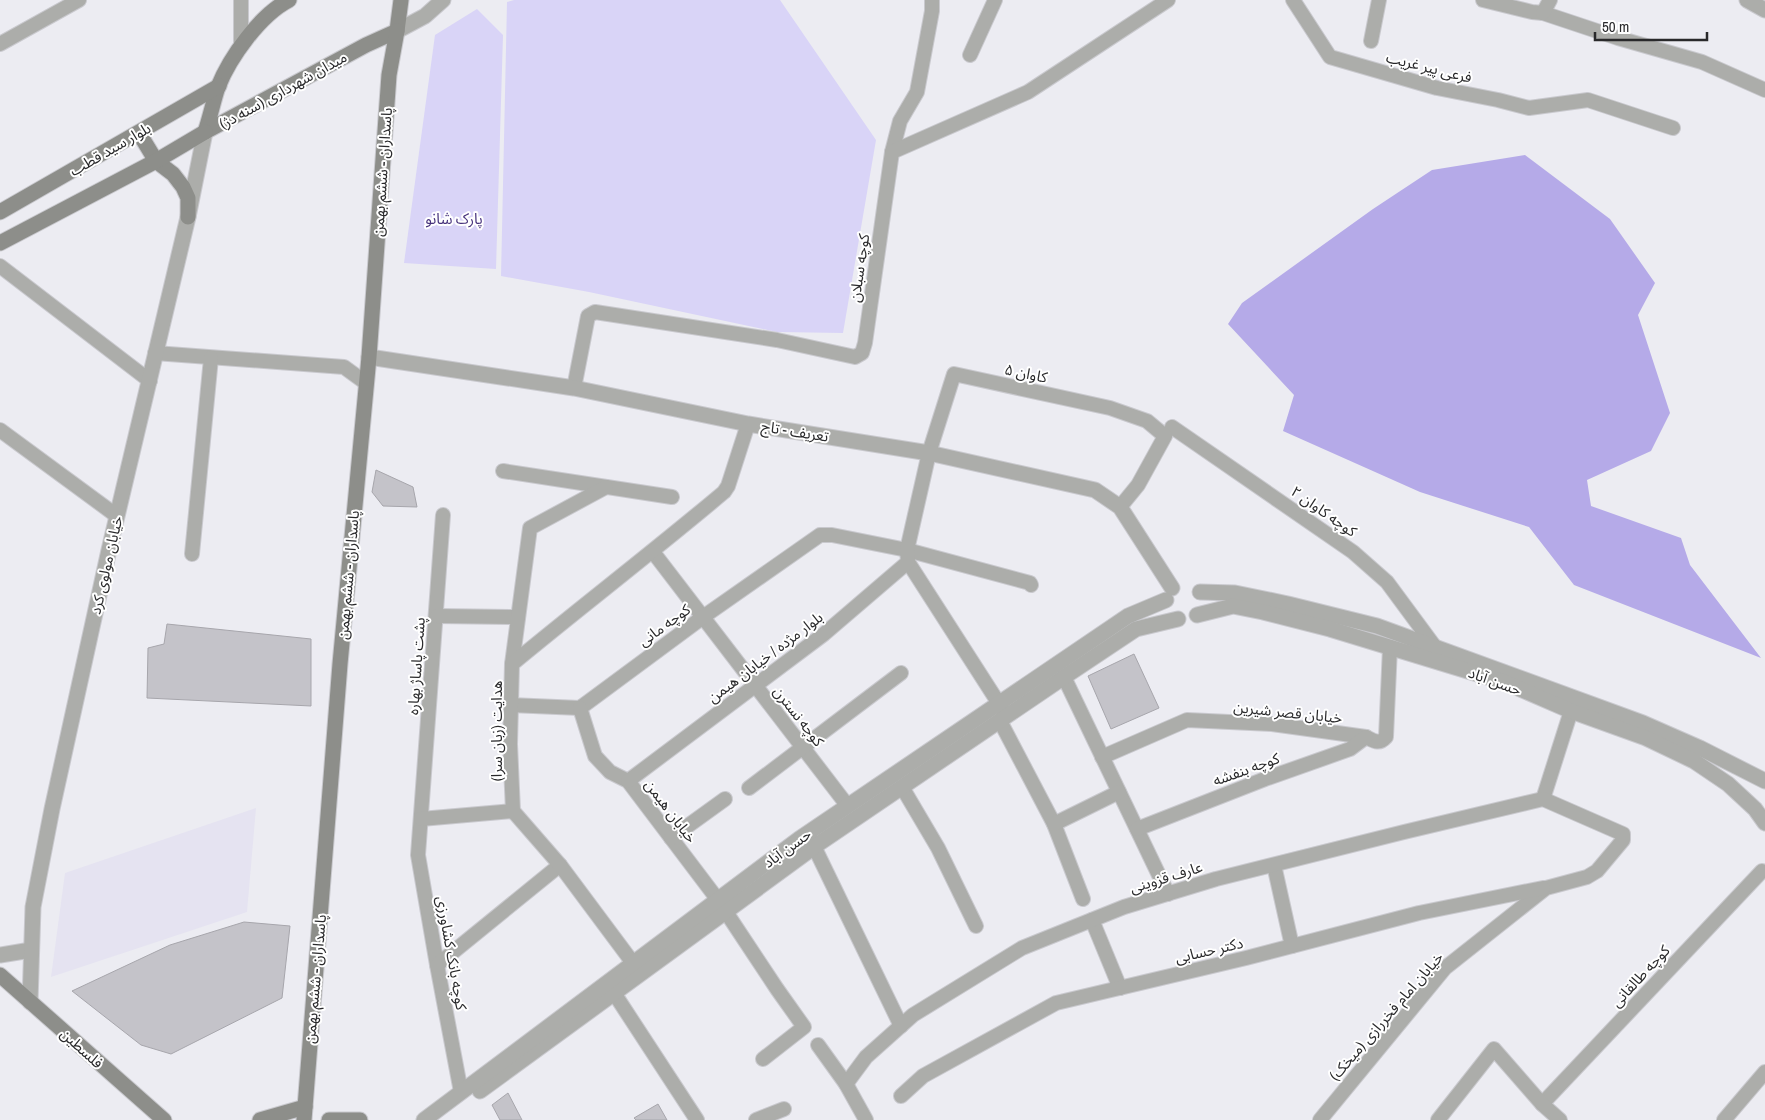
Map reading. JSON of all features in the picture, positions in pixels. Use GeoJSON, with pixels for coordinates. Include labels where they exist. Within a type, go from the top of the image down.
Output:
{"type":"FeatureCollection","features":[{"type":"Feature","properties":{"kind":"main road","name":"میدان شهرداری (سنه دژ)"},"geometry":{"type":"LineString","coordinates":[[205,132],[219,86],[242,46],[262,20],[277,6],[289,0]]}},
{"type":"Feature","properties":{"kind":"main road"},"geometry":{"type":"LineString","coordinates":[[397,31],[401,0]]}},
{"type":"Feature","properties":{"kind":"main road","name":"میدان شهرداری (سنه دژ)"},"geometry":{"type":"LineString","coordinates":[[205,132],[366,44],[397,31]]}},
{"type":"Feature","properties":{"kind":"main road","name":"پاسداران - ششم بهمن"},"geometry":{"type":"LineString","coordinates":[[304,1114],[340,664],[369,357],[389,75],[397,31]]}},
{"type":"Feature","properties":{"kind":"main road","name":"بلوار سید قطب"},"geometry":{"type":"LineString","coordinates":[[0,212],[219,86]]}},
{"type":"Feature","properties":{"kind":"main road","name":"بلوار سید قطب"},"geometry":{"type":"LineString","coordinates":[[0,243],[156,161],[205,132]]}},
{"type":"Feature","properties":{"kind":"main road"},"geometry":{"type":"LineString","coordinates":[[139,133],[156,161],[172,174],[183,187],[188,198],[188,217]]}},
{"type":"Feature","properties":{"kind":"main road","name":"فلسطین"},"geometry":{"type":"LineString","coordinates":[[0,975],[164,1120]]}},
{"type":"Feature","properties":{"kind":"main road"},"geometry":{"type":"LineString","coordinates":[[260,1120],[304,1114]]}},
{"type":"Feature","properties":{"kind":"main road"},"geometry":{"type":"LineString","coordinates":[[329,1120],[360,1120]]}},
{"type":"Feature","properties":{"kind":"street"},"geometry":{"type":"LineString","coordinates":[[0,44],[79,0]]}},
{"type":"Feature","properties":{"kind":"street"},"geometry":{"type":"LineString","coordinates":[[241,0],[242,46]]}},
{"type":"Feature","properties":{"kind":"street"},"geometry":{"type":"LineString","coordinates":[[397,31],[425,16],[443,0]]}},
{"type":"Feature","properties":{"kind":"street"},"geometry":{"type":"LineString","coordinates":[[892,152],[900,122],[917,92],[932,11],[932,0]]}},
{"type":"Feature","properties":{"kind":"street"},"geometry":{"type":"LineString","coordinates":[[970,55],[995,0]]}},
{"type":"Feature","properties":{"kind":"street"},"geometry":{"type":"LineString","coordinates":[[892,152],[1028,92],[1168,0]]}},
{"type":"Feature","properties":{"kind":"street","name":"فرعی پیر غریب"},"geometry":{"type":"LineString","coordinates":[[1293,0],[1330,57],[1437,88],[1529,108],[1588,100],[1673,128]]}},
{"type":"Feature","properties":{"kind":"street"},"geometry":{"type":"LineString","coordinates":[[1371,41],[1379,0]]}},
{"type":"Feature","properties":{"kind":"street"},"geometry":{"type":"LineString","coordinates":[[1483,0],[1542,13],[1618,38],[1702,62],[1765,90]]}},
{"type":"Feature","properties":{"kind":"street"},"geometry":{"type":"LineString","coordinates":[[1542,13],[1550,0]]}},
{"type":"Feature","properties":{"kind":"street"},"geometry":{"type":"LineString","coordinates":[[1749,1],[1765,10]]}},
{"type":"Feature","properties":{"kind":"street","name":"خیابان مولوی کرد"},"geometry":{"type":"LineString","coordinates":[[30,1002],[33,907],[52,809],[155,353],[188,217],[205,132]]}},
{"type":"Feature","properties":{"kind":"street","name":"کوچه سبلان"},"geometry":{"type":"LineString","coordinates":[[574,388],[588,316],[595,312],[777,340],[855,357],[862,353],[892,152]]}},
{"type":"Feature","properties":{"kind":"street"},"geometry":{"type":"LineString","coordinates":[[0,266],[150,381]]}},
{"type":"Feature","properties":{"kind":"street"},"geometry":{"type":"LineString","coordinates":[[155,353],[344,367],[366,383]]}},
{"type":"Feature","properties":{"kind":"street","name":"تعریف - تاج"},"geometry":{"type":"LineString","coordinates":[[369,357],[574,388],[748,424],[929,453],[1095,490],[1120,508],[1182,589],[1169,611],[1178,618]]}},
{"type":"Feature","properties":{"kind":"street"},"geometry":{"type":"LineString","coordinates":[[192,554],[211,358]]}},
{"type":"Feature","properties":{"kind":"street","name":"کاوان ۵"},"geometry":{"type":"LineString","coordinates":[[929,453],[954,374],[1110,408],[1147,421],[1168,432]]}},
{"type":"Feature","properties":{"kind":"street","name":"هدایت (زبان سرا)"},"geometry":{"type":"LineString","coordinates":[[513,811],[510,705],[512,664],[590,600],[653,552],[724,492],[728,486],[748,424]]}},
{"type":"Feature","properties":{"kind":"street"},"geometry":{"type":"LineString","coordinates":[[0,430],[118,516]]}},
{"type":"Feature","properties":{"kind":"street"},"geometry":{"type":"LineString","coordinates":[[1120,508],[1138,485],[1168,432]]}},
{"type":"Feature","properties":{"kind":"street","name":"کوچه کاوان ۲"},"geometry":{"type":"LineString","coordinates":[[1168,432],[1353,552],[1387,582],[1435,647]]}},
{"type":"Feature","properties":{"kind":"street"},"geometry":{"type":"LineString","coordinates":[[929,453],[908,556],[1002,713],[1054,824],[1083,899]]}},
{"type":"Feature","properties":{"kind":"street"},"geometry":{"type":"LineString","coordinates":[[503,471],[672,497]]}},
{"type":"Feature","properties":{"kind":"street"},"geometry":{"type":"LineString","coordinates":[[512,664],[530,528],[606,487]]}},
{"type":"Feature","properties":{"kind":"street","name":"پشت پاساژ بهاره"},"geometry":{"type":"LineString","coordinates":[[420,819],[437,616],[443,515]]}},
{"type":"Feature","properties":{"kind":"street","name":"کوچه مانی"},"geometry":{"type":"LineString","coordinates":[[580,708],[703,617],[820,535],[908,556]]}},
{"type":"Feature","properties":{"kind":"street","name":"کوچه نسترن"},"geometry":{"type":"LineString","coordinates":[[653,552],[847,805]]}},
{"type":"Feature","properties":{"kind":"street"},"geometry":{"type":"LineString","coordinates":[[908,556],[1030,582],[1032,585]]}},
{"type":"Feature","properties":{"kind":"street","name":"بلوار مژده / خیابان هیمن"},"geometry":{"type":"LineString","coordinates":[[628,781],[824,634],[908,556]]}},
{"type":"Feature","properties":{"kind":"street"},"geometry":{"type":"LineString","coordinates":[[1182,589],[1203,600],[1202,608],[1197,615]]}},
{"type":"Feature","properties":{"kind":"street","name":"حسن آباد"},"geometry":{"type":"LineString","coordinates":[[424,1120],[722,906],[814,847],[902,787],[1128,616],[1182,589],[1235,593],[1377,626],[1643,723],[1700,748],[1765,781]]}},
{"type":"Feature","properties":{"kind":"street","name":"حسن آباد"},"geometry":{"type":"LineString","coordinates":[[722,906],[808,833],[847,805],[1064,677],[1136,629],[1178,618],[1191,618],[1234,606],[1330,629],[1504,682],[1571,712],[1646,738],[1694,761],[1728,784],[1755,809],[1765,823]]}},
{"type":"Feature","properties":{"kind":"street"},"geometry":{"type":"LineString","coordinates":[[437,616],[518,617]]}},
{"type":"Feature","properties":{"kind":"street","name":"خیابان قصر شیرین"},"geometry":{"type":"LineString","coordinates":[[1102,757],[1187,720],[1272,724],[1366,737],[1382,742],[1386,737],[1390,647]]}},
{"type":"Feature","properties":{"kind":"street"},"geometry":{"type":"LineString","coordinates":[[748,788],[901,673]]}},
{"type":"Feature","properties":{"kind":"street"},"geometry":{"type":"LineString","coordinates":[[1064,677],[1168,894]]}},
{"type":"Feature","properties":{"kind":"street"},"geometry":{"type":"LineString","coordinates":[[510,705],[580,708]]}},
{"type":"Feature","properties":{"kind":"street","name":"خیابان هیمن"},"geometry":{"type":"LineString","coordinates":[[580,708],[595,756],[610,772],[628,781],[722,906],[804,1026],[762,1059]]}},
{"type":"Feature","properties":{"kind":"street"},"geometry":{"type":"LineString","coordinates":[[1543,799],[1571,712]]}},
{"type":"Feature","properties":{"kind":"street","name":"کوچه بنفشه"},"geometry":{"type":"LineString","coordinates":[[1137,829],[1350,748],[1366,737]]}},
{"type":"Feature","properties":{"kind":"street"},"geometry":{"type":"LineString","coordinates":[[902,787],[938,848],[976,926]]}},
{"type":"Feature","properties":{"kind":"street"},"geometry":{"type":"LineString","coordinates":[[1054,824],[1119,792]]}},
{"type":"Feature","properties":{"kind":"street"},"geometry":{"type":"LineString","coordinates":[[671,838],[725,798]]}},
{"type":"Feature","properties":{"kind":"street","name":"خیابان امام فخررازی (میخک)"},"geometry":{"type":"LineString","coordinates":[[1320,1120],[1444,968],[1546,888],[1587,877],[1597,871],[1623,840],[1623,834],[1543,799]]}},
{"type":"Feature","properties":{"kind":"street","name":"عارف قزوینی"},"geometry":{"type":"LineString","coordinates":[[846,1084],[866,1057],[913,1015],[1022,948],[1124,907],[1168,894],[1404,832],[1543,799]]}},
{"type":"Feature","properties":{"kind":"street"},"geometry":{"type":"LineString","coordinates":[[420,819],[513,811],[560,866],[638,968]]}},
{"type":"Feature","properties":{"kind":"street","name":"کوچه بانک کشاورزی"},"geometry":{"type":"LineString","coordinates":[[420,819],[418,855],[461,1092]]}},
{"type":"Feature","properties":{"kind":"street"},"geometry":{"type":"LineString","coordinates":[[808,833],[901,1026]]}},
{"type":"Feature","properties":{"kind":"street"},"geometry":{"type":"LineString","coordinates":[[1274,865],[1292,946]]}},
{"type":"Feature","properties":{"kind":"street"},"geometry":{"type":"LineString","coordinates":[[437,965],[560,866]]}},
{"type":"Feature","properties":{"kind":"street","name":"کوچه طالقانی"},"geometry":{"type":"LineString","coordinates":[[1542,1104],[1762,871]]}},
{"type":"Feature","properties":{"kind":"street","name":"دکتر حسابی"},"geometry":{"type":"LineString","coordinates":[[901,1096],[923,1076],[1056,1003],[1419,913],[1546,888]]}},
{"type":"Feature","properties":{"kind":"street"},"geometry":{"type":"LineString","coordinates":[[1092,920],[1120,988]]}},
{"type":"Feature","properties":{"kind":"street"},"geometry":{"type":"LineString","coordinates":[[0,955],[31,950]]}},
{"type":"Feature","properties":{"kind":"street","name":"حسن آباد"},"geometry":{"type":"LineString","coordinates":[[440,1120],[614,993],[638,968]]}},
{"type":"Feature","properties":{"kind":"street"},"geometry":{"type":"LineString","coordinates":[[614,993],[697,1120]]}},
{"type":"Feature","properties":{"kind":"street"},"geometry":{"type":"LineString","coordinates":[[818,1045],[846,1084],[866,1120]]}},
{"type":"Feature","properties":{"kind":"street"},"geometry":{"type":"LineString","coordinates":[[1438,1120],[1494,1049],[1542,1104],[1560,1120]]}},
{"type":"Feature","properties":{"kind":"street"},"geometry":{"type":"LineString","coordinates":[[1724,1120],[1765,1072]]}},
{"type":"Feature","properties":{"kind":"street"},"geometry":{"type":"LineString","coordinates":[[756,1120],[784,1110]]}},
{"type":"Feature","properties":{"kind":"shaded area"},"geometry":{"type":"Polygon","coordinates":[[[1525,155],[1610,219],[1655,283],[1638,315],[1670,413],[1651,451],[1587,480],[1591,506],[1681,538],[1690,565],[1761,658],[1574,585],[1529,527],[1420,492],[1283,431],[1294,395],[1228,324],[1242,303],[1373,209],[1432,170],[1525,155]]]}},
{"type":"Feature","properties":{"kind":"shaded area"},"geometry":{"type":"Polygon","coordinates":[[[256,808],[247,912],[51,977],[65,873],[256,808]]]}},
{"type":"Feature","properties":{"kind":"green space"},"geometry":{"type":"Polygon","coordinates":[[[514,0],[780,0],[876,140],[843,333],[777,332],[589,292],[501,276],[507,2],[514,0]]]}},
{"type":"Feature","properties":{"kind":"green space","name":"پارک شانو"},"geometry":{"type":"Polygon","coordinates":[[[477,9],[503,35],[496,269],[404,263],[435,35],[477,9]]]}},
{"type":"Feature","properties":{"kind":"building"},"geometry":{"type":"Polygon","coordinates":[[[376,470],[413,487],[417,507],[383,506],[372,492],[376,470]]]}},
{"type":"Feature","properties":{"kind":"building"},"geometry":{"type":"Polygon","coordinates":[[[167,624],[311,639],[311,706],[147,698],[148,648],[164,644],[167,624]]]}},
{"type":"Feature","properties":{"kind":"building"},"geometry":{"type":"Polygon","coordinates":[[[1134,654],[1159,708],[1111,729],[1088,676],[1134,654]]]}},
{"type":"Feature","properties":{"kind":"building"},"geometry":{"type":"Polygon","coordinates":[[[244,922],[290,926],[282,998],[171,1054],[141,1045],[72,991],[170,945],[244,922]]]}},
{"type":"Feature","properties":{"kind":"building"},"geometry":{"type":"Polygon","coordinates":[[[508,1093],[522,1120],[500,1120],[492,1105],[508,1093]]]}},
{"type":"Feature","properties":{"kind":"building"},"geometry":{"type":"Polygon","coordinates":[[[658,1104],[667,1120],[636,1120],[634,1118],[658,1104]]]}}]}
